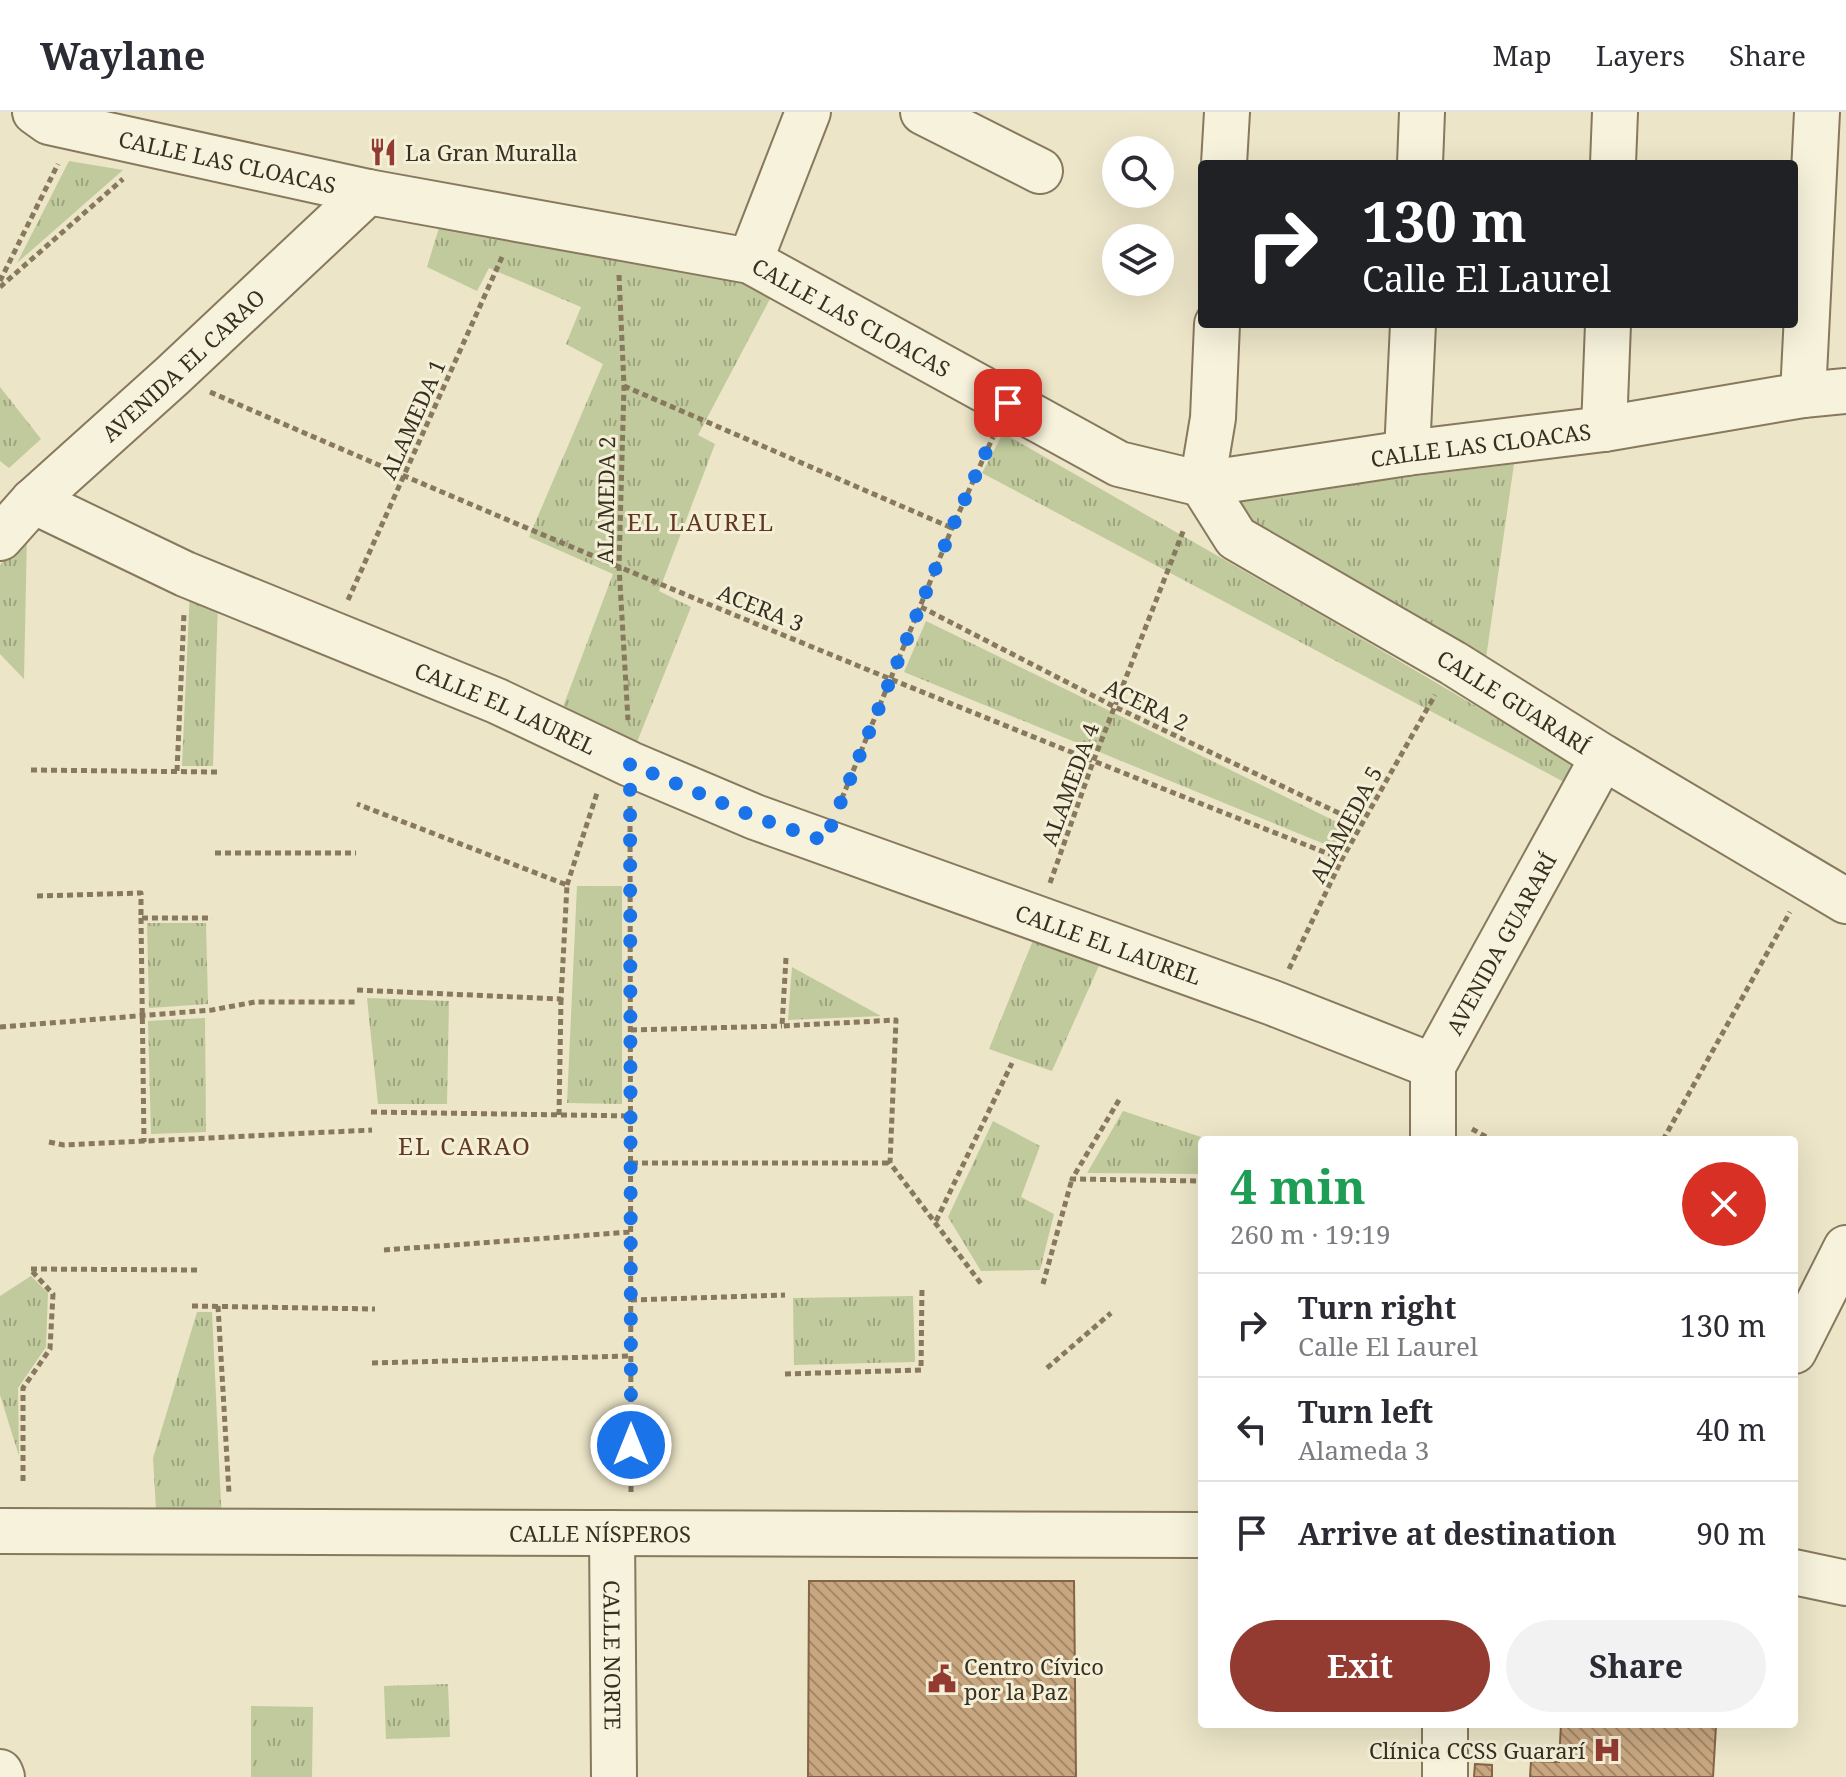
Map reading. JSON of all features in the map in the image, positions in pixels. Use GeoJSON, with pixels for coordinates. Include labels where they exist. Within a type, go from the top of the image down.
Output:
{"type":"FeatureCollection","features":[{"type":"Feature","properties":{"kind":"street"},"geometry":{"type":"LineString","coordinates":[[750,261],[808,112]]}},
{"type":"Feature","properties":{"kind":"street"},"geometry":{"type":"LineString","coordinates":[[923,112],[1040,171]]}},
{"type":"Feature","properties":{"kind":"street"},"geometry":{"type":"LineString","coordinates":[[1224,160],[1227,112]]}},
{"type":"Feature","properties":{"kind":"street"},"geometry":{"type":"LineString","coordinates":[[1420,160],[1422,112]]}},
{"type":"Feature","properties":{"kind":"street"},"geometry":{"type":"LineString","coordinates":[[1613,160],[1615,112]]}},
{"type":"Feature","properties":{"kind":"street"},"geometry":{"type":"LineString","coordinates":[[1803,395],[1817,112]]}},
{"type":"Feature","properties":{"kind":"street","name":"CALLE LAS CLOACAS"},"geometry":{"type":"LineString","coordinates":[[53,119],[368,192],[750,261],[1119,464],[1202,484],[1407,453],[1604,429],[1803,395],[1846,391]]}},
{"type":"Feature","properties":{"kind":"street","name":"AVENIDA EL CARAO"},"geometry":{"type":"LineString","coordinates":[[0,538],[33,501],[368,192]]}},
{"type":"Feature","properties":{"kind":"street"},"geometry":{"type":"LineString","coordinates":[[1202,484],[1213,418],[1217,328]]}},
{"type":"Feature","properties":{"kind":"street"},"geometry":{"type":"LineString","coordinates":[[1407,453],[1413,328]]}},
{"type":"Feature","properties":{"kind":"street"},"geometry":{"type":"LineString","coordinates":[[1604,429],[1608,328]]}},
{"type":"Feature","properties":{"kind":"street","name":"CALLE GUARARÍ"},"geometry":{"type":"LineString","coordinates":[[1202,484],[1236,538],[1453,663],[1603,757],[1846,901]]}},
{"type":"Feature","properties":{"kind":"street","name":"CALLE EL LAUREL"},"geometry":{"type":"LineString","coordinates":[[33,501],[185,574],[497,701],[630,764],[755,817],[1273,1003],[1433,1066]]}},
{"type":"Feature","properties":{"kind":"street","name":"AVENIDA GUARARÍ"},"geometry":{"type":"LineString","coordinates":[[1433,1136],[1433,1066],[1603,757]]}},
{"type":"Feature","properties":{"kind":"street"},"geometry":{"type":"LineString","coordinates":[[1798,1343],[1846,1248]]}},
{"type":"Feature","properties":{"kind":"street","name":"CALLE NÍSPEROS"},"geometry":{"type":"LineString","coordinates":[[0,1531],[1198,1535]]}},
{"type":"Feature","properties":{"kind":"street","name":"CALLE NORTE"},"geometry":{"type":"LineString","coordinates":[[614,1777],[621,1533]]}},
{"type":"Feature","properties":{"kind":"street"},"geometry":{"type":"LineString","coordinates":[[1798,1573],[1846,1583]]}},
{"type":"Feature","properties":{"kind":"street"},"geometry":{"type":"LineString","coordinates":[[1445,1728],[1445,1777]]}},
{"type":"Feature","properties":{"kind":"path"},"geometry":{"type":"LineString","coordinates":[[0,284],[53,119]]}},
{"type":"Feature","properties":{"kind":"path"},"geometry":{"type":"LineString","coordinates":[[0,284],[160,146]]}},
{"type":"Feature","properties":{"kind":"path","name":"ALAMEDA 1"},"geometry":{"type":"LineString","coordinates":[[333,633],[520,218]]}},
{"type":"Feature","properties":{"kind":"path","name":"ALAMEDA 2"},"geometry":{"type":"LineString","coordinates":[[617,236],[624,386],[619,566],[630,764]]}},
{"type":"Feature","properties":{"kind":"path","name":"ACERA 3"},"geometry":{"type":"LineString","coordinates":[[172,376],[403,476],[1093,762],[1342,859]]}},
{"type":"Feature","properties":{"kind":"path"},"geometry":{"type":"LineString","coordinates":[[624,386],[952,528]]}},
{"type":"Feature","properties":{"kind":"path"},"geometry":{"type":"LineString","coordinates":[[825,841],[952,528],[1008,403]]}},
{"type":"Feature","properties":{"kind":"path","name":"ALAMEDA 4"},"geometry":{"type":"LineString","coordinates":[[1037,918],[1093,762],[1202,484]]}},
{"type":"Feature","properties":{"kind":"path"},"geometry":{"type":"LineString","coordinates":[[177,771],[185,574]]}},
{"type":"Feature","properties":{"kind":"path","name":"ACERA 2"},"geometry":{"type":"LineString","coordinates":[[921,607],[1115,707],[1362,824]]}},
{"type":"Feature","properties":{"kind":"path","name":"ALAMEDA 5"},"geometry":{"type":"LineString","coordinates":[[1273,1003],[1342,859],[1453,663]]}},
{"type":"Feature","properties":{"kind":"path"},"geometry":{"type":"LineString","coordinates":[[559,1115],[567,885],[601,781],[630,764]]}},
{"type":"Feature","properties":{"kind":"path"},"geometry":{"type":"LineString","coordinates":[[621,1533],[631,1356],[630,764]]}},
{"type":"Feature","properties":{"kind":"path"},"geometry":{"type":"LineString","coordinates":[[31,770],[217,772]]}},
{"type":"Feature","properties":{"kind":"path"},"geometry":{"type":"LineString","coordinates":[[357,804],[567,885]]}},
{"type":"Feature","properties":{"kind":"path"},"geometry":{"type":"LineString","coordinates":[[215,853],[356,853]]}},
{"type":"Feature","properties":{"kind":"path"},"geometry":{"type":"LineString","coordinates":[[1665,1136],[1808,880]]}},
{"type":"Feature","properties":{"kind":"path"},"geometry":{"type":"LineString","coordinates":[[37,896],[141,893],[144,1142]]}},
{"type":"Feature","properties":{"kind":"path"},"geometry":{"type":"LineString","coordinates":[[141,918],[212,918]]}},
{"type":"Feature","properties":{"kind":"path"},"geometry":{"type":"LineString","coordinates":[[782,1026],[786,958]]}},
{"type":"Feature","properties":{"kind":"path"},"geometry":{"type":"LineString","coordinates":[[357,990],[561,999]]}},
{"type":"Feature","properties":{"kind":"path"},"geometry":{"type":"LineString","coordinates":[[0,1027],[212,1010],[255,1002],[357,1002]]}},
{"type":"Feature","properties":{"kind":"path"},"geometry":{"type":"LineString","coordinates":[[631,1030],[896,1020],[890,1163],[982,1285]]}},
{"type":"Feature","properties":{"kind":"path"},"geometry":{"type":"LineString","coordinates":[[936,1221],[1012,1063]]}},
{"type":"Feature","properties":{"kind":"path"},"geometry":{"type":"LineString","coordinates":[[1043,1284],[1072,1179],[1119,1100]]}},
{"type":"Feature","properties":{"kind":"path"},"geometry":{"type":"LineString","coordinates":[[371,1112],[632,1116]]}},
{"type":"Feature","properties":{"kind":"path"},"geometry":{"type":"LineString","coordinates":[[49,1142],[64,1145],[372,1130]]}},
{"type":"Feature","properties":{"kind":"path"},"geometry":{"type":"LineString","coordinates":[[632,1163],[890,1163]]}},
{"type":"Feature","properties":{"kind":"path"},"geometry":{"type":"LineString","coordinates":[[1072,1179],[1198,1181]]}},
{"type":"Feature","properties":{"kind":"path"},"geometry":{"type":"LineString","coordinates":[[384,1250],[631,1232]]}},
{"type":"Feature","properties":{"kind":"path"},"geometry":{"type":"LineString","coordinates":[[23,1481],[23,1388],[50,1349],[53,1294],[30,1269],[201,1270]]}},
{"type":"Feature","properties":{"kind":"path"},"geometry":{"type":"LineString","coordinates":[[785,1374],[921,1370],[922,1287]]}},
{"type":"Feature","properties":{"kind":"path"},"geometry":{"type":"LineString","coordinates":[[631,1300],[785,1295]]}},
{"type":"Feature","properties":{"kind":"path"},"geometry":{"type":"LineString","coordinates":[[192,1306],[375,1309]]}},
{"type":"Feature","properties":{"kind":"path"},"geometry":{"type":"LineString","coordinates":[[218,1306],[231,1532]]}},
{"type":"Feature","properties":{"kind":"path"},"geometry":{"type":"LineString","coordinates":[[1047,1368],[1111,1313]]}},
{"type":"Feature","properties":{"kind":"path"},"geometry":{"type":"LineString","coordinates":[[372,1363],[631,1356]]}},
{"type":"Feature","properties":{"kind":"green space"},"geometry":{"type":"Polygon","coordinates":[[[69,161],[123,170],[17,263],[69,161]]]}},
{"type":"Feature","properties":{"kind":"green space"},"geometry":{"type":"Polygon","coordinates":[[[441,221],[722,274],[772,295],[698,435],[715,444],[659,591],[691,607],[635,747],[561,712],[613,574],[529,537],[603,364],[566,344],[581,307],[489,268],[477,291],[427,267],[441,221]]]}},
{"type":"Feature","properties":{"kind":"green space"},"geometry":{"type":"Polygon","coordinates":[[[0,387],[41,439],[9,468],[0,461],[0,387]]]}},
{"type":"Feature","properties":{"kind":"green space"},"geometry":{"type":"Polygon","coordinates":[[[1003,433],[1574,764],[1564,782],[982,473],[1003,433]]]}},
{"type":"Feature","properties":{"kind":"green space"},"geometry":{"type":"Polygon","coordinates":[[[1514,464],[1486,658],[1247,527],[1239,498],[1514,464]]]}},
{"type":"Feature","properties":{"kind":"green space"},"geometry":{"type":"Polygon","coordinates":[[[27,532],[24,679],[0,654],[0,565],[27,532]]]}},
{"type":"Feature","properties":{"kind":"green space"},"geometry":{"type":"Polygon","coordinates":[[[190,589],[218,600],[213,766],[182,766],[190,589]]]}},
{"type":"Feature","properties":{"kind":"green space"},"geometry":{"type":"Polygon","coordinates":[[[926,621],[1345,826],[1334,848],[904,672],[926,621]]]}},
{"type":"Feature","properties":{"kind":"green space"},"geometry":{"type":"Polygon","coordinates":[[[577,886],[622,886],[622,1104],[567,1103],[577,886]]]}},
{"type":"Feature","properties":{"kind":"green space"},"geometry":{"type":"Polygon","coordinates":[[[147,923],[206,923],[208,1004],[149,1008],[147,923]]]}},
{"type":"Feature","properties":{"kind":"green space"},"geometry":{"type":"Polygon","coordinates":[[[1036,933],[1102,959],[1052,1071],[989,1049],[1036,933]]]}},
{"type":"Feature","properties":{"kind":"green space"},"geometry":{"type":"Polygon","coordinates":[[[792,967],[881,1016],[788,1020],[792,967]]]}},
{"type":"Feature","properties":{"kind":"green space"},"geometry":{"type":"Polygon","coordinates":[[[367,998],[449,1001],[447,1104],[378,1104],[367,998]]]}},
{"type":"Feature","properties":{"kind":"green space"},"geometry":{"type":"Polygon","coordinates":[[[205,1018],[206,1132],[151,1134],[148,1021],[205,1018]]]}},
{"type":"Feature","properties":{"kind":"green space"},"geometry":{"type":"Polygon","coordinates":[[[1123,1111],[1198,1136],[1198,1174],[1087,1173],[1123,1111]]]}},
{"type":"Feature","properties":{"kind":"green space"},"geometry":{"type":"Polygon","coordinates":[[[993,1121],[1040,1146],[1021,1197],[1054,1214],[1040,1270],[981,1271],[948,1217],[993,1121]]]}},
{"type":"Feature","properties":{"kind":"green space"},"geometry":{"type":"Polygon","coordinates":[[[31,1276],[48,1293],[46,1347],[18,1388],[19,1456],[0,1395],[0,1296],[31,1276]]]}},
{"type":"Feature","properties":{"kind":"green space"},"geometry":{"type":"Polygon","coordinates":[[[913,1296],[915,1362],[794,1365],[793,1298],[913,1296]]]}},
{"type":"Feature","properties":{"kind":"green space"},"geometry":{"type":"Polygon","coordinates":[[[197,1312],[212,1312],[222,1524],[157,1525],[153,1458],[197,1312]]]}},
{"type":"Feature","properties":{"kind":"green space"},"geometry":{"type":"Polygon","coordinates":[[[448,1684],[450,1737],[386,1739],[384,1686],[448,1684]]]}},
{"type":"Feature","properties":{"kind":"green space"},"geometry":{"type":"Polygon","coordinates":[[[251,1706],[313,1707],[312,1777],[251,1777],[251,1706]]]}},
{"type":"Feature","properties":{"kind":"building","name":"Centro Cívico por la Paz"},"geometry":{"type":"Polygon","coordinates":[[[809,1581],[1074,1581],[1076,1777],[808,1777],[809,1581]]]}},
{"type":"Feature","properties":{"kind":"building"},"geometry":{"type":"Polygon","coordinates":[[[1561,1728],[1716,1728],[1713,1777],[1530,1777],[1531,1761],[1559,1762],[1561,1728]]]}},
{"type":"Feature","properties":{"kind":"building"},"geometry":{"type":"Polygon","coordinates":[[[1475,1764],[1492,1765],[1492,1777],[1474,1777],[1475,1764]]]}},
{"type":"Feature","properties":{"kind":"place","name":"La Gran Muralla"},"geometry":{"type":"Point","coordinates":[383,152]}},
{"type":"Feature","properties":{"kind":"place","name":"Centro Cívico por la Paz"},"geometry":{"type":"Point","coordinates":[942,1679]}},
{"type":"Feature","properties":{"kind":"place","name":"Clínica CCSS Guararí"},"geometry":{"type":"Point","coordinates":[1607,1750]}},
{"type":"Feature","properties":{"kind":"district","name":"EL LAUREL"},"geometry":{"type":"Point","coordinates":[701,521]}},
{"type":"Feature","properties":{"kind":"district","name":"EL CARAO"},"geometry":{"type":"Point","coordinates":[465,1145]}},
{"type":"Feature","properties":{"kind":"route"},"geometry":{"type":"LineString","coordinates":[[631,1445],[630,764],[755,817],[825,841],[952,528],[1008,403]]}}]}
